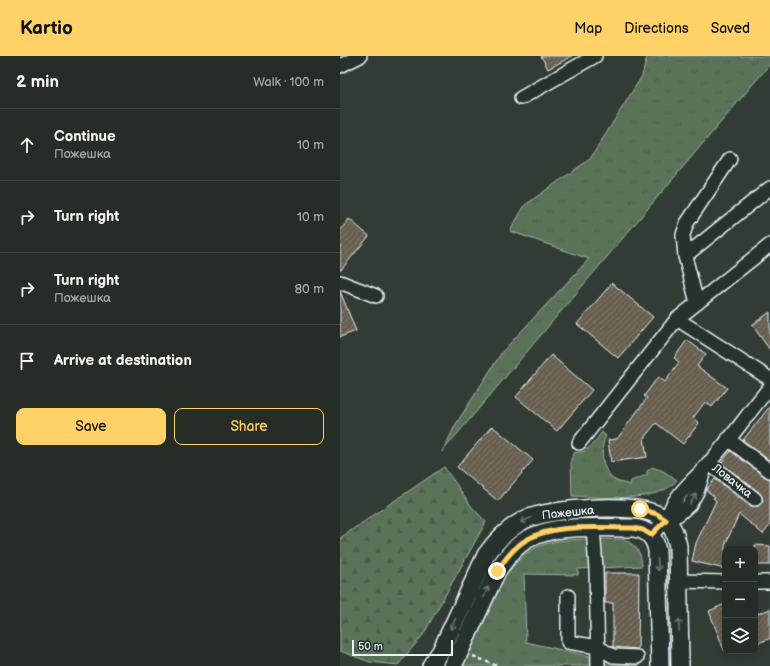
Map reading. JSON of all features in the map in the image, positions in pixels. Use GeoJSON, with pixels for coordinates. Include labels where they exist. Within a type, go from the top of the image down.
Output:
{"type":"FeatureCollection","features":[{"type":"Feature","properties":{"kind":"main road","name":"Пожешка"},"geometry":{"type":"LineString","coordinates":[[431,666],[441,651],[486,555],[494,543],[519,523],[535,516],[559,511],[633,508],[651,512],[666,520]]}},
{"type":"Feature","properties":{"kind":"main road"},"geometry":{"type":"LineString","coordinates":[[666,520],[674,532],[678,546],[680,665]]}},
{"type":"Feature","properties":{"kind":"main road","name":"Пожешка"},"geometry":{"type":"LineString","coordinates":[[453,666],[497,571],[512,551],[527,540],[545,532],[594,528],[639,528],[651,535]]}},
{"type":"Feature","properties":{"kind":"main road"},"geometry":{"type":"LineString","coordinates":[[651,535],[656,545],[658,562],[660,666]]}},
{"type":"Feature","properties":{"kind":"main road"},"geometry":{"type":"LineString","coordinates":[[652,666],[660,640]]}},
{"type":"Feature","properties":{"kind":"street"},"geometry":{"type":"LineString","coordinates":[[340,66],[360,56]]}},
{"type":"Feature","properties":{"kind":"street"},"geometry":{"type":"LineString","coordinates":[[521,98],[595,56]]}},
{"type":"Feature","properties":{"kind":"street"},"geometry":{"type":"LineString","coordinates":[[696,303],[683,235],[687,223],[730,159]]}},
{"type":"Feature","properties":{"kind":"street"},"geometry":{"type":"LineString","coordinates":[[686,256],[770,188]]}},
{"type":"Feature","properties":{"kind":"street"},"geometry":{"type":"LineString","coordinates":[[579,443],[677,318],[770,244]]}},
{"type":"Feature","properties":{"kind":"street"},"geometry":{"type":"LineString","coordinates":[[340,282],[376,296]]}},
{"type":"Feature","properties":{"kind":"street"},"geometry":{"type":"LineString","coordinates":[[677,318],[770,379]]}},
{"type":"Feature","properties":{"kind":"street"},"geometry":{"type":"LineString","coordinates":[[651,535],[666,520],[678,495],[707,465],[770,387]]}},
{"type":"Feature","properties":{"kind":"street"},"geometry":{"type":"LineString","coordinates":[[728,439],[770,471]]}},
{"type":"Feature","properties":{"kind":"street","name":"Ловачка"},"geometry":{"type":"LineString","coordinates":[[707,465],[755,499]]}},
{"type":"Feature","properties":{"kind":"street"},"geometry":{"type":"LineString","coordinates":[[594,528],[598,666]]}},
{"type":"Feature","properties":{"kind":"street"},"geometry":{"type":"LineString","coordinates":[[679,581],[722,582]]}},
{"type":"Feature","properties":{"kind":"street"},"geometry":{"type":"LineString","coordinates":[[758,582],[770,582]]}},
{"type":"Feature","properties":{"kind":"street"},"geometry":{"type":"LineString","coordinates":[[568,596],[568,642],[598,647],[613,656],[637,657]]}},
{"type":"Feature","properties":{"kind":"path"},"geometry":{"type":"LineString","coordinates":[[472,655],[497,666]]}},
{"type":"Feature","properties":{"kind":"green space"},"geometry":{"type":"Polygon","coordinates":[[[647,56],[768,56],[770,58],[770,64],[442,452],[456,424],[502,352],[589,259],[510,231],[525,205],[590,159],[642,76],[647,56]]]}},
{"type":"Feature","properties":{"kind":"green space"},"geometry":{"type":"Polygon","coordinates":[[[602,432],[606,436],[602,451],[604,463],[608,474],[614,479],[630,485],[631,481],[647,475],[647,471],[652,467],[663,471],[677,480],[668,488],[657,493],[643,496],[613,498],[572,496],[571,459],[575,452],[583,451],[594,443],[602,432]]]}},
{"type":"Feature","properties":{"kind":"green space"},"geometry":{"type":"Polygon","coordinates":[[[444,467],[472,507],[486,522],[423,635],[398,665],[370,662],[340,651],[340,538],[444,467]]]}},
{"type":"Feature","properties":{"kind":"green space"},"geometry":{"type":"Polygon","coordinates":[[[670,537],[674,666],[671,666],[670,595],[666,555],[670,537]]]}},
{"type":"Feature","properties":{"kind":"green space"},"geometry":{"type":"Polygon","coordinates":[[[624,539],[638,550],[641,557],[642,566],[578,569],[578,575],[524,574],[526,642],[598,658],[638,662],[643,655],[638,666],[462,666],[471,650],[494,596],[515,564],[528,552],[545,544],[564,540],[624,539]]]}},
{"type":"Feature","properties":{"kind":"building"},"geometry":{"type":"Polygon","coordinates":[[[541,56],[572,56],[548,69],[541,56]]]}},
{"type":"Feature","properties":{"kind":"building"},"geometry":{"type":"Polygon","coordinates":[[[349,219],[369,236],[340,271],[340,231],[349,219]]]}},
{"type":"Feature","properties":{"kind":"building"},"geometry":{"type":"Polygon","coordinates":[[[612,283],[653,317],[618,358],[577,324],[612,283]]]}},
{"type":"Feature","properties":{"kind":"building"},"geometry":{"type":"Polygon","coordinates":[[[340,291],[356,331],[340,337],[340,291]]]}},
{"type":"Feature","properties":{"kind":"building"},"geometry":{"type":"Polygon","coordinates":[[[770,312],[770,350],[752,325],[770,312]]]}},
{"type":"Feature","properties":{"kind":"building"},"geometry":{"type":"Polygon","coordinates":[[[687,340],[706,354],[697,366],[727,388],[712,407],[705,402],[693,418],[699,423],[683,444],[656,423],[644,438],[647,457],[611,462],[608,440],[617,439],[647,398],[644,396],[658,377],[665,382],[679,362],[674,358],[687,340]]]}},
{"type":"Feature","properties":{"kind":"building"},"geometry":{"type":"Polygon","coordinates":[[[551,355],[592,390],[557,431],[516,397],[551,355]]]}},
{"type":"Feature","properties":{"kind":"building"},"geometry":{"type":"Polygon","coordinates":[[[770,406],[770,461],[743,440],[770,406]]]}},
{"type":"Feature","properties":{"kind":"building"},"geometry":{"type":"Polygon","coordinates":[[[492,426],[533,460],[498,501],[457,467],[492,426]]]}},
{"type":"Feature","properties":{"kind":"building"},"geometry":{"type":"Polygon","coordinates":[[[731,451],[765,477],[770,479],[770,525],[763,534],[739,514],[725,546],[722,546],[722,568],[692,561],[696,543],[716,501],[713,498],[715,497],[706,490],[715,479],[750,506],[758,506],[763,500],[760,493],[721,463],[731,451]]]}},
{"type":"Feature","properties":{"kind":"building"},"geometry":{"type":"Polygon","coordinates":[[[755,545],[770,546],[770,565],[758,565],[758,546],[755,545]]]}},
{"type":"Feature","properties":{"kind":"building"},"geometry":{"type":"Polygon","coordinates":[[[605,573],[639,573],[638,649],[613,647],[613,603],[605,603],[605,573]]]}},
{"type":"Feature","properties":{"kind":"building"},"geometry":{"type":"Polygon","coordinates":[[[722,605],[722,645],[709,611],[722,605]]]}},
{"type":"Feature","properties":{"kind":"building"},"geometry":{"type":"Polygon","coordinates":[[[770,609],[770,637],[769,639],[758,643],[758,618],[758,614],[770,609]]]}},
{"type":"Feature","properties":{"kind":"route"},"geometry":{"type":"LineString","coordinates":[[497,571],[512,551],[535,535],[558,530],[639,528],[651,535],[666,520],[657,514],[640,509]]}}]}
